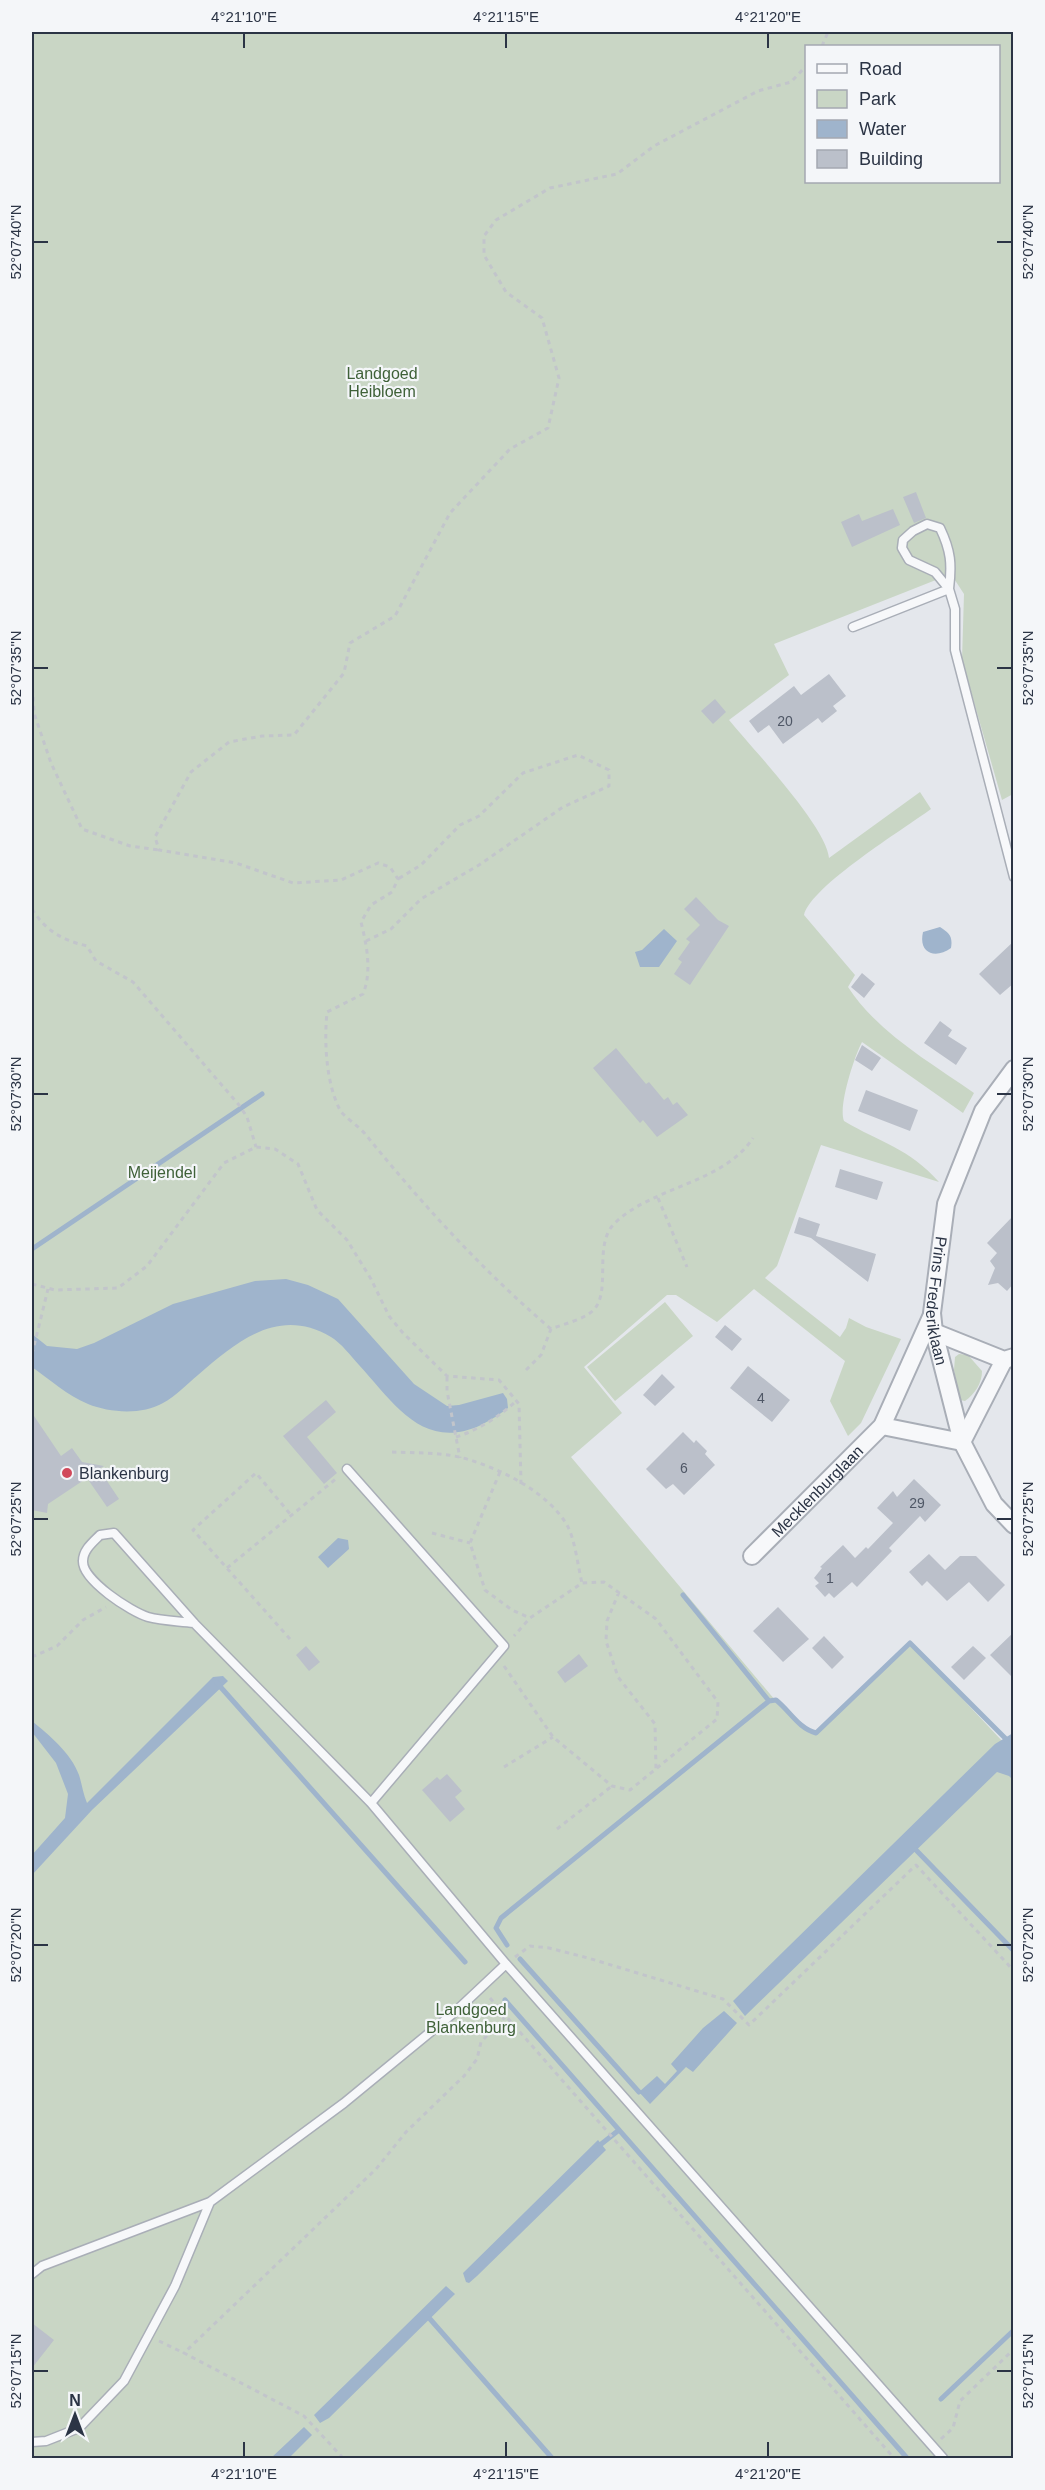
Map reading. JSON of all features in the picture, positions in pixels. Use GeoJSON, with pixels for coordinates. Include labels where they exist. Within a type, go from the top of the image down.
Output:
{"type":"FeatureCollection","features":[{"type":"Feature","properties":{"kind":"street","name":"Prins Frederiklaan"},"geometry":{"type":"LineString","coordinates":[[1014,1069],[982,1111],[946,1204],[932,1313],[934,1332],[962,1442],[994,1504],[1014,1526]]}},
{"type":"Feature","properties":{"kind":"street","name":"Mecklenburglaan"},"geometry":{"type":"LineString","coordinates":[[752,1556],[882,1426],[932,1313]]}},
{"type":"Feature","properties":{"kind":"street"},"geometry":{"type":"LineString","coordinates":[[882,1426],[962,1442],[1009,1358],[934,1332]]}},
{"type":"Feature","properties":{"kind":"lane"},"geometry":{"type":"LineString","coordinates":[[949,589],[952,561],[940,528],[927,524],[913,531],[903,540],[902,548],[909,560],[935,572],[949,589],[955,609],[955,650],[1004,848],[1014,877]]}},
{"type":"Feature","properties":{"kind":"lane"},"geometry":{"type":"LineString","coordinates":[[853,627],[949,589]]}},
{"type":"Feature","properties":{"kind":"lane"},"geometry":{"type":"LineString","coordinates":[[347,1469],[504,1646],[372,1803]]}},
{"type":"Feature","properties":{"kind":"lane"},"geometry":{"type":"LineString","coordinates":[[194,1623],[147,1617],[120,1602],[89,1578],[82,1562],[86,1549],[100,1535],[114,1533],[194,1623],[372,1803],[506,1964],[944,2458]]}},
{"type":"Feature","properties":{"kind":"lane"},"geometry":{"type":"LineString","coordinates":[[32,2274],[42,2266],[210,2202],[344,2103],[456,2012],[506,1964]]}},
{"type":"Feature","properties":{"kind":"lane"},"geometry":{"type":"LineString","coordinates":[[32,2442],[46,2441],[79,2428],[123,2381],[175,2286],[210,2202]]}},
{"type":"Feature","properties":{"kind":"path"},"geometry":{"type":"LineString","coordinates":[[159,850],[155,837],[191,772],[229,742],[262,736],[294,735],[345,673],[350,643],[395,616],[450,513],[510,449],[548,428],[559,378],[542,318],[506,292],[484,255],[484,236],[496,220],[550,188],[617,174],[654,146],[758,91],[791,82],[805,68]]}},
{"type":"Feature","properties":{"kind":"path"},"geometry":{"type":"LineString","coordinates":[[32,679],[34,713],[51,763],[82,829],[130,846],[236,863],[293,883],[342,879],[378,863],[390,867],[398,879]]}},
{"type":"Feature","properties":{"kind":"path"},"geometry":{"type":"LineString","coordinates":[[366,940],[391,929],[422,899],[479,865],[563,807],[609,786],[609,770],[578,755],[523,773],[479,816],[460,825],[421,865],[398,879],[392,892],[371,905],[361,922],[366,940],[368,981],[363,994],[327,1012],[330,1080],[340,1112],[358,1124],[401,1178],[508,1293],[551,1329]]}},
{"type":"Feature","properties":{"kind":"path"},"geometry":{"type":"LineString","coordinates":[[32,909],[49,931],[66,941],[87,946],[96,961],[133,982],[239,1105],[247,1118],[256,1147]]}},
{"type":"Feature","properties":{"kind":"path"},"geometry":{"type":"LineString","coordinates":[[526,1370],[541,1355],[551,1329],[585,1316],[596,1308],[601,1289],[602,1251],[612,1225],[635,1208],[701,1178],[727,1162],[745,1150],[753,1138]]}},
{"type":"Feature","properties":{"kind":"path"},"geometry":{"type":"LineString","coordinates":[[32,1284],[48,1288],[88,1290],[118,1288],[147,1266],[224,1163],[256,1147],[275,1149],[298,1164],[317,1210],[347,1240],[371,1279],[389,1316],[403,1333],[447,1376],[499,1380],[517,1401],[519,1404],[521,1484]]}},
{"type":"Feature","properties":{"kind":"path"},"geometry":{"type":"LineString","coordinates":[[658,1198],[687,1267]]}},
{"type":"Feature","properties":{"kind":"path"},"geometry":{"type":"LineString","coordinates":[[32,1354],[48,1288]]}},
{"type":"Feature","properties":{"kind":"path"},"geometry":{"type":"LineString","coordinates":[[447,1376],[447,1391],[460,1458]]}},
{"type":"Feature","properties":{"kind":"path"},"geometry":{"type":"LineString","coordinates":[[456,1437],[470,1432],[517,1401]]}},
{"type":"Feature","properties":{"kind":"path"},"geometry":{"type":"LineString","coordinates":[[392,1452],[428,1453],[460,1458],[500,1472],[521,1484],[551,1506],[568,1527],[582,1583]]}},
{"type":"Feature","properties":{"kind":"path"},"geometry":{"type":"LineString","coordinates":[[228,1568],[347,1469]]}},
{"type":"Feature","properties":{"kind":"path"},"geometry":{"type":"LineString","coordinates":[[500,1472],[470,1543],[485,1590],[512,1610],[530,1618]]}},
{"type":"Feature","properties":{"kind":"path"},"geometry":{"type":"LineString","coordinates":[[290,1639],[193,1530],[256,1473],[291,1515]]}},
{"type":"Feature","properties":{"kind":"path"},"geometry":{"type":"LineString","coordinates":[[432,1533],[470,1543]]}},
{"type":"Feature","properties":{"kind":"path"},"geometry":{"type":"LineString","coordinates":[[497,1654],[553,1737],[612,1786],[630,1790],[717,1719],[718,1702],[656,1619],[604,1582],[582,1583],[530,1618],[504,1646]]}},
{"type":"Feature","properties":{"kind":"path"},"geometry":{"type":"LineString","coordinates":[[619,1592],[607,1622],[606,1641],[618,1677],[655,1724],[656,1769]]}},
{"type":"Feature","properties":{"kind":"path"},"geometry":{"type":"LineString","coordinates":[[32,1657],[57,1646],[83,1620],[107,1606],[120,1602]]}},
{"type":"Feature","properties":{"kind":"path"},"geometry":{"type":"LineString","coordinates":[[504,1767],[553,1737]]}},
{"type":"Feature","properties":{"kind":"path"},"geometry":{"type":"LineString","coordinates":[[557,1829],[612,1786]]}},
{"type":"Feature","properties":{"kind":"path"},"geometry":{"type":"LineString","coordinates":[[506,1964],[530,1946],[549,1948],[723,1999],[748,2025],[916,1865],[1014,1971]]}},
{"type":"Feature","properties":{"kind":"path"},"geometry":{"type":"LineString","coordinates":[[481,1988],[894,2458]]}},
{"type":"Feature","properties":{"kind":"path"},"geometry":{"type":"LineString","coordinates":[[184,2353],[376,2169],[406,2132],[464,2076],[477,2059],[481,2042],[505,2017]]}},
{"type":"Feature","properties":{"kind":"path"},"geometry":{"type":"LineString","coordinates":[[153,2338],[304,2416],[343,2458]]}},
{"type":"Feature","properties":{"kind":"path"},"geometry":{"type":"LineString","coordinates":[[932,2446],[953,2428],[960,2401],[1014,2349]]}},
{"type":"Feature","properties":{"kind":"green space"},"geometry":{"type":"Polygon","coordinates":[[[32,32],[1013,32],[1013,794],[1002,800],[962,660],[964,594],[951,574],[774,644],[789,675],[729,720],[770,767],[816,827],[829,858],[920,792],[931,809],[840,874],[810,903],[804,915],[855,975],[848,987],[874,1019],[906,1046],[974,1093],[963,1113],[862,1042],[845,1094],[844,1121],[917,1161],[939,1182],[821,1145],[777,1266],[765,1278],[840,1337],[849,1318],[866,1327],[901,1339],[861,1423],[848,1436],[830,1401],[845,1361],[754,1289],[717,1322],[676,1295],[667,1295],[584,1367],[622,1413],[571,1457],[775,1700],[810,1731],[816,1733],[910,1643],[1004,1743],[1014,1768],[1013,2458],[32,2458],[32,32]]]}},
{"type":"Feature","properties":{"kind":"green space"},"geometry":{"type":"Polygon","coordinates":[[[665,1302],[693,1336],[615,1401],[587,1367],[665,1302]]]}},
{"type":"Feature","properties":{"kind":"green space"},"geometry":{"type":"Polygon","coordinates":[[[959,1354],[968,1355],[982,1371],[977,1388],[965,1401],[960,1400],[954,1370],[955,1357],[959,1354]]]}},
{"type":"Feature","properties":{"kind":"water"},"geometry":{"type":"Polygon","coordinates":[[[940,927],[950,935],[951,948],[934,954],[926,950],[923,945],[923,932],[940,927]]]}},
{"type":"Feature","properties":{"kind":"water"},"geometry":{"type":"Polygon","coordinates":[[[664,929],[677,941],[659,967],[640,967],[635,952],[642,950],[664,929]]]}},
{"type":"Feature","properties":{"kind":"water"},"geometry":{"type":"Polygon","coordinates":[[[286,1279],[308,1285],[338,1299],[414,1384],[447,1406],[503,1393],[507,1399],[508,1408],[481,1425],[461,1432],[442,1432],[426,1428],[398,1408],[335,1340],[312,1328],[294,1325],[276,1326],[244,1340],[228,1350],[163,1403],[136,1411],[116,1411],[88,1404],[66,1392],[32,1367],[32,1334],[47,1346],[77,1349],[173,1304],[255,1281],[286,1279]]]}},
{"type":"Feature","properties":{"kind":"water"},"geometry":{"type":"Polygon","coordinates":[[[338,1538],[348,1540],[349,1549],[328,1568],[318,1557],[338,1538]]]}},
{"type":"Feature","properties":{"kind":"water"},"geometry":{"type":"Polygon","coordinates":[[[223,1676],[228,1681],[92,1810],[32,1875],[32,1855],[65,1818],[68,1794],[56,1763],[32,1732],[32,1721],[71,1759],[79,1775],[87,1803],[213,1677],[223,1676]]]}},
{"type":"Feature","properties":{"kind":"water"},"geometry":{"type":"Polygon","coordinates":[[[1013,1733],[1013,1780],[997,1772],[745,2016],[733,2001],[995,1744],[1013,1733]]]}},
{"type":"Feature","properties":{"kind":"water"},"geometry":{"type":"Polygon","coordinates":[[[724,2011],[737,2023],[693,2072],[686,2067],[650,2104],[639,2092],[657,2076],[665,2084],[677,2071],[671,2064],[703,2028],[724,2011]]]}},
{"type":"Feature","properties":{"kind":"water"},"geometry":{"type":"Polygon","coordinates":[[[598,2140],[606,2150],[477,2276],[469,2283],[466,2282],[463,2273],[598,2140]]]}},
{"type":"Feature","properties":{"kind":"water"},"geometry":{"type":"Polygon","coordinates":[[[446,2286],[455,2294],[329,2418],[320,2423],[314,2415],[446,2286]]]}},
{"type":"Feature","properties":{"kind":"water"},"geometry":{"type":"Polygon","coordinates":[[[304,2427],[312,2435],[289,2458],[271,2458],[304,2427]]]}},
{"type":"Feature","properties":{"kind":"building"},"geometry":{"type":"Polygon","coordinates":[[[916,492],[926,518],[914,523],[903,497],[916,492]]]}},
{"type":"Feature","properties":{"kind":"building"},"geometry":{"type":"Polygon","coordinates":[[[893,509],[900,525],[852,547],[841,522],[859,514],[862,521],[893,509]]]}},
{"type":"Feature","properties":{"kind":"building"},"geometry":{"type":"Polygon","coordinates":[[[829,674],[846,696],[833,706],[837,711],[822,723],[818,718],[783,744],[769,725],[758,733],[749,721],[794,686],[801,695],[829,674]]]}},
{"type":"Feature","properties":{"kind":"building"},"geometry":{"type":"Polygon","coordinates":[[[715,699],[726,712],[713,724],[701,711],[715,699]]]}},
{"type":"Feature","properties":{"kind":"building"},"geometry":{"type":"Polygon","coordinates":[[[696,897],[718,920],[729,926],[690,985],[674,974],[682,962],[678,959],[690,942],[686,939],[700,925],[684,909],[696,897]]]}},
{"type":"Feature","properties":{"kind":"building"},"geometry":{"type":"Polygon","coordinates":[[[1014,941],[1014,983],[1000,995],[979,974],[1014,941]]]}},
{"type":"Feature","properties":{"kind":"building"},"geometry":{"type":"Polygon","coordinates":[[[862,973],[875,984],[864,998],[851,987],[862,973]]]}},
{"type":"Feature","properties":{"kind":"building"},"geometry":{"type":"Polygon","coordinates":[[[940,1021],[952,1030],[948,1036],[967,1048],[956,1065],[924,1043],[940,1021]]]}},
{"type":"Feature","properties":{"kind":"building"},"geometry":{"type":"Polygon","coordinates":[[[862,1045],[881,1058],[872,1071],[855,1060],[862,1045]]]}},
{"type":"Feature","properties":{"kind":"building"},"geometry":{"type":"Polygon","coordinates":[[[616,1048],[646,1084],[649,1082],[664,1100],[668,1097],[673,1105],[677,1102],[688,1115],[657,1137],[643,1120],[640,1123],[593,1068],[616,1048]]]}},
{"type":"Feature","properties":{"kind":"building"},"geometry":{"type":"Polygon","coordinates":[[[866,1090],[918,1110],[910,1131],[858,1111],[866,1090]]]}},
{"type":"Feature","properties":{"kind":"building"},"geometry":{"type":"Polygon","coordinates":[[[840,1169],[883,1182],[877,1200],[835,1187],[840,1169]]]}},
{"type":"Feature","properties":{"kind":"building"},"geometry":{"type":"Polygon","coordinates":[[[1014,1215],[1014,1283],[1007,1291],[998,1283],[988,1285],[995,1268],[990,1261],[997,1253],[987,1243],[1014,1215]]]}},
{"type":"Feature","properties":{"kind":"building"},"geometry":{"type":"Polygon","coordinates":[[[799,1217],[820,1224],[816,1236],[876,1254],[868,1282],[811,1238],[794,1233],[799,1217]]]}},
{"type":"Feature","properties":{"kind":"building"},"geometry":{"type":"Polygon","coordinates":[[[725,1325],[742,1339],[732,1351],[715,1337],[725,1325]]]}},
{"type":"Feature","properties":{"kind":"building"},"geometry":{"type":"Polygon","coordinates":[[[748,1366],[790,1400],[772,1422],[730,1388],[748,1366]]]}},
{"type":"Feature","properties":{"kind":"building"},"geometry":{"type":"Polygon","coordinates":[[[662,1374],[675,1387],[655,1406],[643,1395],[662,1374]]]}},
{"type":"Feature","properties":{"kind":"building"},"geometry":{"type":"Polygon","coordinates":[[[326,1400],[336,1412],[307,1437],[337,1473],[324,1484],[283,1436],[326,1400]]]}},
{"type":"Feature","properties":{"kind":"building","name":"Blankenburg"},"geometry":{"type":"Polygon","coordinates":[[[32,1413],[61,1456],[72,1448],[82,1462],[104,1466],[99,1469],[119,1499],[107,1507],[87,1478],[48,1504],[47,1513],[32,1510],[32,1413]]]}},
{"type":"Feature","properties":{"kind":"building"},"geometry":{"type":"Polygon","coordinates":[[[683,1432],[707,1451],[705,1454],[715,1465],[684,1495],[673,1484],[666,1489],[646,1469],[683,1432]]]}},
{"type":"Feature","properties":{"kind":"building"},"geometry":{"type":"Polygon","coordinates":[[[914,1479],[941,1505],[925,1522],[920,1516],[889,1548],[892,1551],[857,1587],[852,1582],[834,1598],[829,1593],[825,1597],[815,1586],[819,1583],[814,1578],[822,1568],[820,1567],[843,1545],[855,1558],[866,1547],[868,1549],[893,1523],[877,1508],[893,1491],[897,1497],[914,1479]]]}},
{"type":"Feature","properties":{"kind":"building"},"geometry":{"type":"Polygon","coordinates":[[[929,1554],[945,1570],[960,1556],[976,1556],[1005,1585],[988,1602],[969,1582],[947,1601],[927,1581],[922,1586],[909,1572],[929,1554]]]}},
{"type":"Feature","properties":{"kind":"building"},"geometry":{"type":"Polygon","coordinates":[[[778,1607],[809,1639],[783,1662],[753,1631],[778,1607]]]}},
{"type":"Feature","properties":{"kind":"building"},"geometry":{"type":"Polygon","coordinates":[[[1014,1632],[1014,1679],[990,1655],[1014,1632]]]}},
{"type":"Feature","properties":{"kind":"building"},"geometry":{"type":"Polygon","coordinates":[[[824,1636],[844,1657],[832,1669],[812,1648],[824,1636]]]}},
{"type":"Feature","properties":{"kind":"building"},"geometry":{"type":"Polygon","coordinates":[[[306,1646],[320,1662],[309,1671],[296,1655],[306,1646]]]}},
{"type":"Feature","properties":{"kind":"building"},"geometry":{"type":"Polygon","coordinates":[[[973,1646],[986,1658],[964,1680],[951,1667],[973,1646]]]}},
{"type":"Feature","properties":{"kind":"building"},"geometry":{"type":"Polygon","coordinates":[[[579,1654],[588,1666],[565,1683],[557,1672],[579,1654]]]}},
{"type":"Feature","properties":{"kind":"building"},"geometry":{"type":"Polygon","coordinates":[[[447,1774],[462,1791],[455,1797],[465,1809],[450,1822],[422,1790],[437,1777],[440,1780],[447,1774]]]}},
{"type":"Feature","properties":{"kind":"building"},"geometry":{"type":"Polygon","coordinates":[[[32,2323],[54,2340],[32,2368],[32,2323]]]}},
{"type":"Feature","properties":{"kind":"waterway"},"geometry":{"type":"LineString","coordinates":[[32,1249],[262,1094]]}},
{"type":"Feature","properties":{"kind":"waterway"},"geometry":{"type":"LineString","coordinates":[[683,1595],[769,1701]]}},
{"type":"Feature","properties":{"kind":"waterway"},"geometry":{"type":"LineString","coordinates":[[507,1945],[496,1928],[501,1918],[769,1701],[776,1700],[799,1723],[816,1733],[910,1643],[1006,1739]]}},
{"type":"Feature","properties":{"kind":"waterway"},"geometry":{"type":"LineString","coordinates":[[217,1683],[465,1962]]}},
{"type":"Feature","properties":{"kind":"waterway"},"geometry":{"type":"LineString","coordinates":[[916,1850],[1014,1951]]}},
{"type":"Feature","properties":{"kind":"waterway"},"geometry":{"type":"LineString","coordinates":[[520,1959],[639,2092]]}},
{"type":"Feature","properties":{"kind":"waterway"},"geometry":{"type":"LineString","coordinates":[[505,2000],[907,2458]]}},
{"type":"Feature","properties":{"kind":"waterway"},"geometry":{"type":"LineString","coordinates":[[600,2145],[619,2130]]}},
{"type":"Feature","properties":{"kind":"waterway"},"geometry":{"type":"LineString","coordinates":[[430,2319],[552,2458]]}},
{"type":"Feature","properties":{"kind":"waterway"},"geometry":{"type":"LineString","coordinates":[[941,2399],[1014,2330]]}},
{"type":"Feature","properties":{"kind":"place","name":"Blankenburg"},"geometry":{"type":"Point","coordinates":[67,1473]}},
{"type":"Feature","properties":{"kind":"park label","name":"Landgoed Heibloem"},"geometry":{"type":"Point","coordinates":[382,382]}},
{"type":"Feature","properties":{"kind":"park label","name":"Meijendel"},"geometry":{"type":"Point","coordinates":[162,1172]}},
{"type":"Feature","properties":{"kind":"park label","name":"Landgoed Blankenburg"},"geometry":{"type":"Point","coordinates":[471,2018]}}]}
